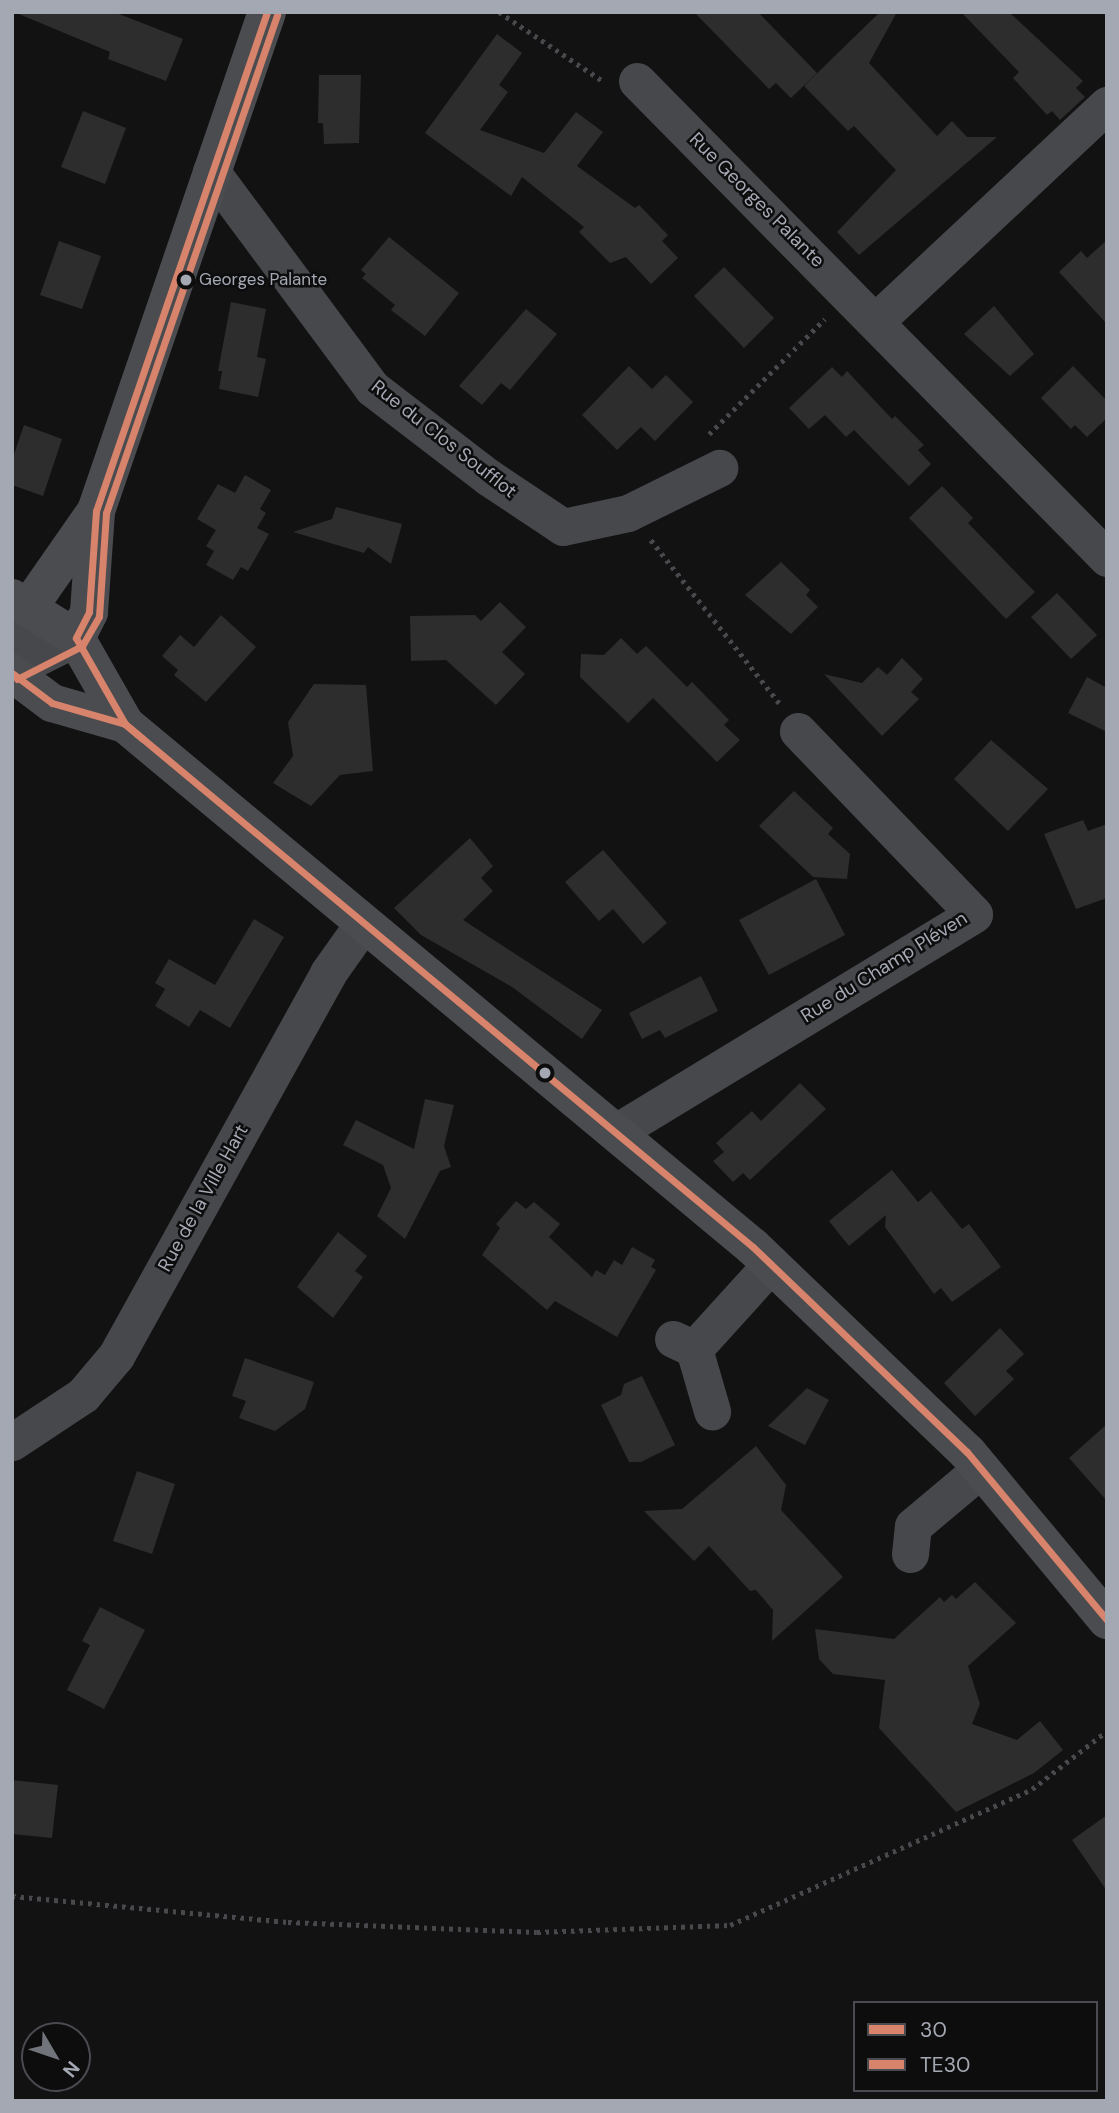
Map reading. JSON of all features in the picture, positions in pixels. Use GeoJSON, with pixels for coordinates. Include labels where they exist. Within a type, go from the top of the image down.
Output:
{"type":"FeatureCollection","features":[{"type":"Feature","properties":{"kind":"street"},"geometry":{"type":"LineString","coordinates":[[125,724],[52,703],[12,671],[76,638],[89,612],[96,511],[267,12]]}},
{"type":"Feature","properties":{"kind":"street","name":"Rue Georges Palante"},"geometry":{"type":"LineString","coordinates":[[637,80],[877,320],[1107,558]]}},
{"type":"Feature","properties":{"kind":"street"},"geometry":{"type":"LineString","coordinates":[[877,320],[1107,105]]}},
{"type":"Feature","properties":{"kind":"street","name":"Rue du Clos Soufflot"},"geometry":{"type":"LineString","coordinates":[[211,171],[372,388],[488,477],[563,527],[628,513],[711,453]]}},
{"type":"Feature","properties":{"kind":"street"},"geometry":{"type":"LineString","coordinates":[[12,663],[21,602],[96,511]]}},
{"type":"Feature","properties":{"kind":"street"},"geometry":{"type":"LineString","coordinates":[[21,602],[76,638],[125,724],[362,925],[616,1132],[771,1264],[981,1469],[1107,1620]]}},
{"type":"Feature","properties":{"kind":"street","name":"Rue du Champ Pléven"},"geometry":{"type":"LineString","coordinates":[[616,1132],[974,914],[798,731]]}},
{"type":"Feature","properties":{"kind":"street","name":"Rue de la Ville Hart"},"geometry":{"type":"LineString","coordinates":[[12,1442],[83,1395],[116,1356],[328,973],[362,925]]}},
{"type":"Feature","properties":{"kind":"street"},"geometry":{"type":"LineString","coordinates":[[712,1411],[684,1344],[771,1264]]}},
{"type":"Feature","properties":{"kind":"street"},"geometry":{"type":"LineString","coordinates":[[904,1536],[981,1469]]}},
{"type":"Feature","properties":{"kind":"path"},"geometry":{"type":"LineString","coordinates":[[499,12],[605,83],[637,80]]}},
{"type":"Feature","properties":{"kind":"path"},"geometry":{"type":"LineString","coordinates":[[711,453],[850,293]]}},
{"type":"Feature","properties":{"kind":"path"},"geometry":{"type":"LineString","coordinates":[[628,513],[769,688],[798,731]]}},
{"type":"Feature","properties":{"kind":"path"},"geometry":{"type":"LineString","coordinates":[[12,1896],[357,1925],[537,1932],[730,1925],[1032,1788],[1107,1731]]}},
{"type":"Feature","properties":{"kind":"building"},"geometry":{"type":"Polygon","coordinates":[[[14,12],[114,12],[183,39],[166,81],[108,59],[110,52],[14,12]]]}},
{"type":"Feature","properties":{"kind":"building"},"geometry":{"type":"Polygon","coordinates":[[[694,12],[758,12],[817,73],[791,98],[776,83],[769,89],[694,12]]]}},
{"type":"Feature","properties":{"kind":"building"},"geometry":{"type":"Polygon","coordinates":[[[880,12],[897,12],[869,63],[937,136],[952,121],[967,137],[997,137],[859,255],[837,232],[896,170],[854,126],[848,131],[804,86],[880,12]]]}},
{"type":"Feature","properties":{"kind":"building"},"geometry":{"type":"Polygon","coordinates":[[[961,12],[1009,12],[1083,81],[1076,88],[1085,97],[1060,120],[1052,111],[1047,115],[1013,78],[1019,72],[961,12]]]}},
{"type":"Feature","properties":{"kind":"building"},"geometry":{"type":"Polygon","coordinates":[[[497,34],[522,53],[499,85],[508,92],[480,130],[544,153],[576,112],[603,132],[577,166],[635,208],[639,205],[668,235],[662,241],[678,258],[651,284],[626,257],[610,263],[579,232],[584,227],[522,177],[511,196],[425,133],[497,34]]]}},
{"type":"Feature","properties":{"kind":"building"},"geometry":{"type":"Polygon","coordinates":[[[319,75],[361,75],[359,143],[324,144],[323,123],[318,123],[319,75]]]}},
{"type":"Feature","properties":{"kind":"building"},"geometry":{"type":"Polygon","coordinates":[[[83,111],[126,128],[105,184],[61,167],[83,111]]]}},
{"type":"Feature","properties":{"kind":"building"},"geometry":{"type":"Polygon","coordinates":[[[389,237],[459,293],[425,336],[391,310],[395,305],[362,278],[366,274],[361,270],[389,237]]]}},
{"type":"Feature","properties":{"kind":"building"},"geometry":{"type":"Polygon","coordinates":[[[1107,240],[1107,324],[1059,272],[1081,251],[1087,258],[1107,240]]]}},
{"type":"Feature","properties":{"kind":"building"},"geometry":{"type":"Polygon","coordinates":[[[59,241],[101,256],[82,309],[40,295],[59,241]]]}},
{"type":"Feature","properties":{"kind":"building"},"geometry":{"type":"Polygon","coordinates":[[[724,267],[774,318],[744,348],[694,296],[724,267]]]}},
{"type":"Feature","properties":{"kind":"building"},"geometry":{"type":"Polygon","coordinates":[[[231,302],[266,309],[257,357],[266,359],[258,397],[219,389],[222,371],[218,371],[231,302]]]}},
{"type":"Feature","properties":{"kind":"building"},"geometry":{"type":"Polygon","coordinates":[[[994,306],[1034,354],[1010,376],[964,334],[994,306]]]}},
{"type":"Feature","properties":{"kind":"building"},"geometry":{"type":"Polygon","coordinates":[[[526,309],[557,334],[510,390],[501,383],[482,405],[459,386],[526,309]]]}},
{"type":"Feature","properties":{"kind":"building"},"geometry":{"type":"Polygon","coordinates":[[[629,366],[652,389],[666,375],[693,402],[655,441],[641,427],[617,450],[582,415],[629,366]]]}},
{"type":"Feature","properties":{"kind":"building"},"geometry":{"type":"Polygon","coordinates":[[[1073,366],[1107,401],[1107,418],[1087,437],[1075,425],[1071,429],[1041,398],[1073,366]]]}},
{"type":"Feature","properties":{"kind":"building"},"geometry":{"type":"Polygon","coordinates":[[[832,367],[842,377],[847,371],[892,419],[895,416],[924,445],[918,450],[931,464],[909,486],[854,430],[846,437],[825,415],[809,429],[789,408],[832,367]]]}},
{"type":"Feature","properties":{"kind":"building"},"geometry":{"type":"Polygon","coordinates":[[[24,425],[62,439],[43,496],[12,485],[12,460],[24,425]]]}},
{"type":"Feature","properties":{"kind":"building"},"geometry":{"type":"Polygon","coordinates":[[[245,475],[271,490],[260,509],[266,513],[257,528],[269,534],[248,571],[241,567],[233,580],[206,565],[214,551],[206,546],[216,530],[197,519],[218,484],[235,493],[245,475]]]}},
{"type":"Feature","properties":{"kind":"building"},"geometry":{"type":"Polygon","coordinates":[[[942,486],[973,518],[968,523],[1035,592],[1006,619],[909,518],[942,486]]]}},
{"type":"Feature","properties":{"kind":"building"},"geometry":{"type":"Polygon","coordinates":[[[336,507],[402,524],[391,564],[368,547],[364,553],[293,532],[332,519],[336,507]]]}},
{"type":"Feature","properties":{"kind":"building"},"geometry":{"type":"Polygon","coordinates":[[[781,562],[810,590],[806,595],[818,607],[791,634],[745,595],[781,562]]]}},
{"type":"Feature","properties":{"kind":"building"},"geometry":{"type":"Polygon","coordinates":[[[1057,593],[1097,635],[1071,659],[1031,617],[1057,593]]]}},
{"type":"Feature","properties":{"kind":"building"},"geometry":{"type":"Polygon","coordinates":[[[500,602],[526,627],[502,652],[525,674],[496,705],[446,660],[411,661],[410,616],[475,615],[481,621],[500,602]]]}},
{"type":"Feature","properties":{"kind":"building"},"geometry":{"type":"Polygon","coordinates":[[[221,615],[256,647],[206,702],[174,675],[178,670],[162,656],[180,635],[194,647],[221,615]]]}},
{"type":"Feature","properties":{"kind":"building"},"geometry":{"type":"Polygon","coordinates":[[[621,638],[637,654],[646,646],[687,687],[692,682],[729,720],[724,725],[740,740],[717,762],[653,698],[628,723],[580,677],[581,654],[604,655],[621,638]]]}},
{"type":"Feature","properties":{"kind":"building"},"geometry":{"type":"Polygon","coordinates":[[[902,658],[923,679],[911,692],[919,699],[882,736],[824,674],[862,683],[878,667],[887,675],[902,658]]]}},
{"type":"Feature","properties":{"kind":"building"},"geometry":{"type":"Polygon","coordinates":[[[1087,677],[1107,688],[1107,732],[1068,713],[1087,677]]]}},
{"type":"Feature","properties":{"kind":"building"},"geometry":{"type":"Polygon","coordinates":[[[314,684],[366,685],[373,771],[340,775],[311,806],[273,783],[293,756],[288,722],[314,684]]]}},
{"type":"Feature","properties":{"kind":"building"},"geometry":{"type":"Polygon","coordinates":[[[991,740],[1048,789],[1008,831],[954,779],[991,740]]]}},
{"type":"Feature","properties":{"kind":"building"},"geometry":{"type":"Polygon","coordinates":[[[794,791],[833,828],[828,834],[850,854],[847,879],[813,877],[759,826],[794,791]]]}},
{"type":"Feature","properties":{"kind":"building"},"geometry":{"type":"Polygon","coordinates":[[[1083,820],[1088,831],[1107,824],[1107,898],[1076,909],[1044,834],[1083,820]]]}},
{"type":"Feature","properties":{"kind":"building"},"geometry":{"type":"Polygon","coordinates":[[[470,838],[493,866],[481,878],[493,891],[463,920],[602,1010],[582,1039],[512,987],[421,935],[394,908],[470,838]]]}},
{"type":"Feature","properties":{"kind":"building"},"geometry":{"type":"Polygon","coordinates":[[[603,850],[667,923],[643,944],[613,909],[599,921],[565,882],[603,850]]]}},
{"type":"Feature","properties":{"kind":"building"},"geometry":{"type":"Polygon","coordinates":[[[816,879],[845,935],[769,975],[739,920],[816,879]]]}},
{"type":"Feature","properties":{"kind":"building"},"geometry":{"type":"Polygon","coordinates":[[[254,919],[284,937],[230,1028],[200,1010],[189,1027],[155,1006],[165,989],[155,983],[169,959],[215,985],[254,919]]]}},
{"type":"Feature","properties":{"kind":"building"},"geometry":{"type":"Polygon","coordinates":[[[701,976],[718,1011],[665,1038],[660,1030],[642,1039],[629,1013],[701,976]]]}},
{"type":"Feature","properties":{"kind":"building"},"geometry":{"type":"Polygon","coordinates":[[[800,1083],[826,1109],[750,1180],[743,1173],[733,1182],[713,1161],[724,1152],[716,1143],[752,1111],[761,1121],[800,1083]]]}},
{"type":"Feature","properties":{"kind":"building"},"geometry":{"type":"Polygon","coordinates":[[[425,1099],[454,1105],[444,1146],[451,1167],[440,1171],[405,1239],[377,1216],[391,1188],[383,1165],[343,1145],[356,1120],[414,1149],[425,1099]]]}},
{"type":"Feature","properties":{"kind":"building"},"geometry":{"type":"Polygon","coordinates":[[[892,1170],[918,1202],[931,1191],[962,1229],[969,1224],[1001,1267],[952,1302],[941,1288],[934,1294],[885,1227],[886,1215],[849,1246],[829,1221],[892,1170]]]}},
{"type":"Feature","properties":{"kind":"building"},"geometry":{"type":"Polygon","coordinates":[[[516,1201],[526,1209],[534,1202],[560,1224],[549,1237],[592,1277],[596,1270],[605,1275],[614,1260],[622,1265],[632,1247],[655,1260],[651,1267],[656,1270],[617,1337],[555,1301],[547,1310],[482,1255],[500,1228],[496,1224],[516,1201]]]}},
{"type":"Feature","properties":{"kind":"building"},"geometry":{"type":"Polygon","coordinates":[[[338,1232],[367,1256],[355,1271],[363,1277],[333,1318],[297,1287],[338,1232]]]}},
{"type":"Feature","properties":{"kind":"building"},"geometry":{"type":"Polygon","coordinates":[[[1000,1328],[1024,1354],[1006,1371],[1014,1379],[975,1416],[944,1383],[1000,1328]]]}},
{"type":"Feature","properties":{"kind":"building"},"geometry":{"type":"Polygon","coordinates":[[[245,1358],[314,1382],[305,1409],[275,1431],[239,1418],[246,1401],[232,1396],[245,1358]]]}},
{"type":"Feature","properties":{"kind":"building"},"geometry":{"type":"Polygon","coordinates":[[[642,1376],[675,1445],[641,1462],[629,1462],[601,1405],[621,1395],[624,1384],[642,1376]]]}},
{"type":"Feature","properties":{"kind":"building"},"geometry":{"type":"Polygon","coordinates":[[[807,1388],[829,1400],[805,1445],[768,1426],[807,1388]]]}},
{"type":"Feature","properties":{"kind":"building"},"geometry":{"type":"Polygon","coordinates":[[[1107,1424],[1107,1501],[1069,1458],[1107,1424]]]}},
{"type":"Feature","properties":{"kind":"building"},"geometry":{"type":"Polygon","coordinates":[[[756,1446],[786,1485],[781,1510],[843,1577],[772,1641],[773,1610],[756,1590],[750,1591],[709,1546],[694,1561],[644,1511],[682,1509],[756,1446]]]}},
{"type":"Feature","properties":{"kind":"building"},"geometry":{"type":"Polygon","coordinates":[[[137,1471],[175,1484],[152,1554],[113,1541],[137,1471]]]}},
{"type":"Feature","properties":{"kind":"building"},"geometry":{"type":"Polygon","coordinates":[[[975,1582],[1016,1623],[968,1666],[980,1704],[972,1724],[1017,1740],[1040,1721],[1063,1750],[1034,1773],[956,1812],[879,1728],[885,1680],[833,1674],[819,1659],[815,1629],[894,1639],[940,1597],[944,1602],[952,1595],[956,1599],[975,1582]]]}},
{"type":"Feature","properties":{"kind":"building"},"geometry":{"type":"Polygon","coordinates":[[[100,1607],[145,1630],[104,1709],[67,1690],[90,1645],[82,1641],[100,1607]]]}},
{"type":"Feature","properties":{"kind":"building"},"geometry":{"type":"Polygon","coordinates":[[[12,1780],[58,1785],[52,1838],[12,1834],[12,1780]]]}},
{"type":"Feature","properties":{"kind":"building"},"geometry":{"type":"Polygon","coordinates":[[[1107,1815],[1107,1891],[1072,1840],[1107,1815]]]}},
{"type":"Feature","properties":{"kind":"transit line","name":"30"},"geometry":{"type":"LineString","coordinates":[[267,12],[96,511],[89,612],[76,638],[125,724],[753,1247],[967,1452],[1107,1620]]}},
{"type":"Feature","properties":{"kind":"transit line","name":"TE30"},"geometry":{"type":"LineString","coordinates":[[17,679],[82,646],[99,616],[106,513],[277,15]]}},
{"type":"Feature","properties":{"kind":"transit line","name":"30"},"geometry":{"type":"LineString","coordinates":[[12,673],[52,703],[125,724],[143,739]]}},
{"type":"Feature","properties":{"kind":"place","name":"Georges Palante"},"geometry":{"type":"Point","coordinates":[186,280]}}]}
